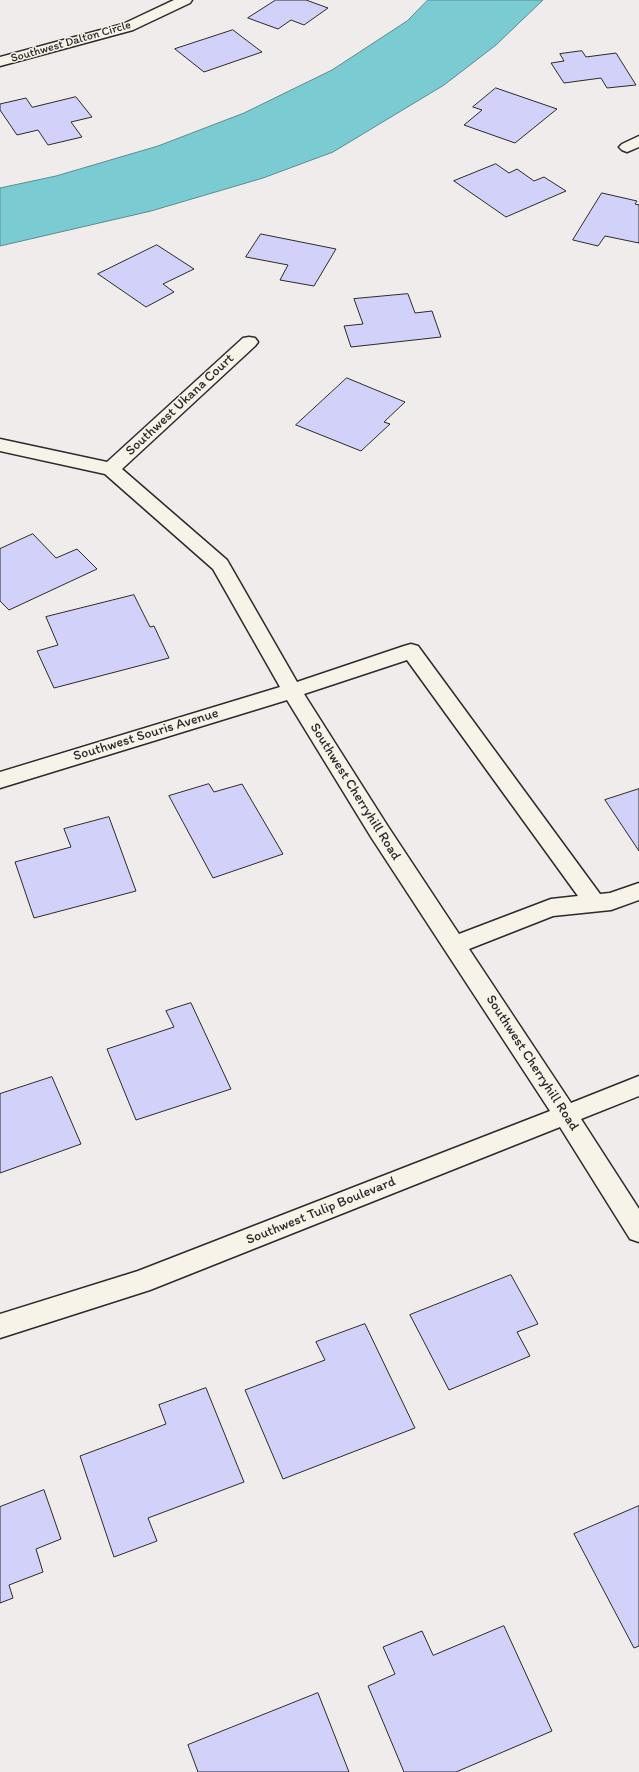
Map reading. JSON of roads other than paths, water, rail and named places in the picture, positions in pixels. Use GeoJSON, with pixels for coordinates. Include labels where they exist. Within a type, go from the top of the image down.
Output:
{"type":"FeatureCollection","features":[{"type":"Feature","properties":{"kind":"street","name":"Southwest Dalton Circle"},"geometry":{"type":"LineString","coordinates":[[0,62],[128,27],[185,0]]}},
{"type":"Feature","properties":{"kind":"street","name":"Southwest Ukana Court"},"geometry":{"type":"LineString","coordinates":[[111,469],[249,342]]}},
{"type":"Feature","properties":{"kind":"street","name":"Southwest Cherryhill Road"},"geometry":{"type":"LineString","coordinates":[[0,445],[111,469],[220,565],[292,691],[379,831],[565,1114],[639,1231]]}},
{"type":"Feature","properties":{"kind":"street","name":"Southwest Souris Avenue"},"geometry":{"type":"LineString","coordinates":[[0,780],[292,691],[411,651],[595,903]]}},
{"type":"Feature","properties":{"kind":"street"},"geometry":{"type":"LineString","coordinates":[[454,944],[551,908],[611,901],[639,891]]}},
{"type":"Feature","properties":{"kind":"street","name":"Southwest Tulip Boulevard"},"geometry":{"type":"LineString","coordinates":[[0,1326],[141,1282],[639,1086]]}},
{"type":"Feature","properties":{"kind":"water"},"geometry":{"type":"Polygon","coordinates":[[[428,0],[543,0],[496,45],[444,85],[333,152],[263,178],[151,211],[0,246],[0,188],[56,176],[158,146],[244,113],[332,70],[407,21],[428,0]]]}}]}
